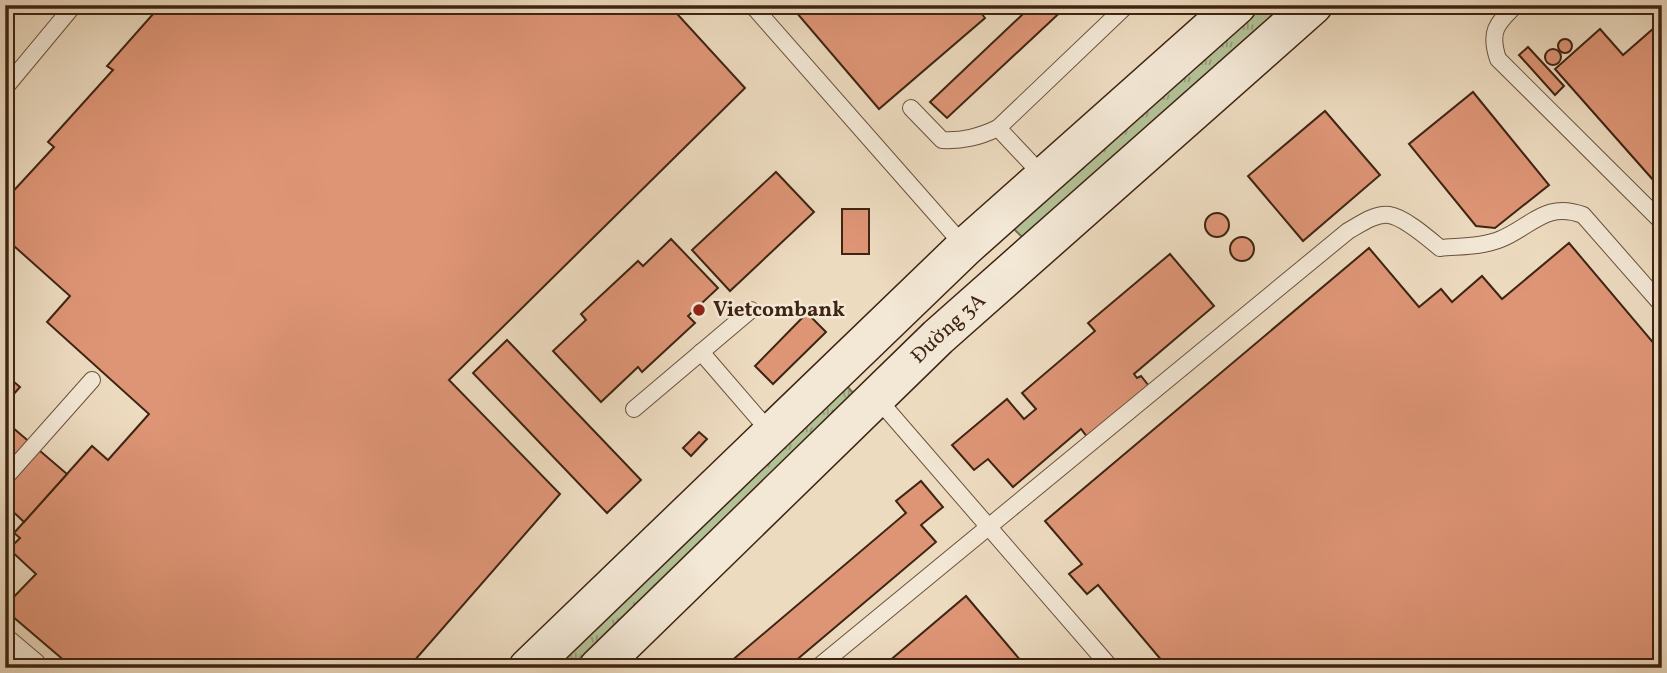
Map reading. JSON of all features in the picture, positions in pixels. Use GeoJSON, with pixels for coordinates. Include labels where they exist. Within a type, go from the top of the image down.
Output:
{"type":"FeatureCollection","features":[{"type":"Feature","properties":{"kind":"street"},"geometry":{"type":"LineString","coordinates":[[528,668],[965,247],[1237,5]]}},
{"type":"Feature","properties":{"kind":"street","name":"Đường 3A"},"geometry":{"type":"LineString","coordinates":[[598,668],[939,337],[1313,5]]}},
{"type":"Feature","properties":{"kind":"street"},"geometry":{"type":"LineString","coordinates":[[908,302],[939,337]]}},
{"type":"Feature","properties":{"kind":"street"},"geometry":{"type":"LineString","coordinates":[[5,646],[31,668]]}},
{"type":"Feature","properties":{"kind":"lane"},"geometry":{"type":"LineString","coordinates":[[5,88],[74,5]]}},
{"type":"Feature","properties":{"kind":"lane"},"geometry":{"type":"LineString","coordinates":[[751,5],[965,247]]}},
{"type":"Feature","properties":{"kind":"lane"},"geometry":{"type":"LineString","coordinates":[[911,108],[942,140],[958,141],[978,137],[998,128],[1127,5]]}},
{"type":"Feature","properties":{"kind":"lane"},"geometry":{"type":"LineString","coordinates":[[1516,5],[1500,20],[1492,41],[1498,60],[1662,222]]}},
{"type":"Feature","properties":{"kind":"lane"},"geometry":{"type":"LineString","coordinates":[[998,128],[1044,177]]}},
{"type":"Feature","properties":{"kind":"lane"},"geometry":{"type":"LineString","coordinates":[[817,668],[1348,232],[1370,219],[1389,215],[1413,227],[1440,247],[1482,245],[1501,239],[1548,212],[1569,210],[1583,215],[1662,304]]}},
{"type":"Feature","properties":{"kind":"lane"},"geometry":{"type":"LineString","coordinates":[[634,409],[751,310]]}},
{"type":"Feature","properties":{"kind":"lane"},"geometry":{"type":"LineString","coordinates":[[701,352],[771,433]]}},
{"type":"Feature","properties":{"kind":"lane"},"geometry":{"type":"LineString","coordinates":[[5,478],[92,380]]}},
{"type":"Feature","properties":{"kind":"lane"},"geometry":{"type":"LineString","coordinates":[[876,397],[1111,668]]}},
{"type":"Feature","properties":{"kind":"green space"},"geometry":{"type":"Polygon","coordinates":[[[1260,5],[1289,5],[1025,240],[1011,226],[1260,5]]]}},
{"type":"Feature","properties":{"kind":"green space"},"geometry":{"type":"Polygon","coordinates":[[[845,384],[855,395],[576,668],[551,668],[845,384]]]}},
{"type":"Feature","properties":{"kind":"building"},"geometry":{"type":"Polygon","coordinates":[[[161,5],[669,5],[745,88],[449,380],[560,494],[408,668],[73,668],[5,610],[5,606],[36,574],[9,549],[20,538],[14,533],[92,446],[108,460],[149,414],[47,322],[70,296],[5,238],[5,213],[8,210],[5,200],[54,147],[48,142],[113,70],[107,66],[161,5]]]}},
{"type":"Feature","properties":{"kind":"building"},"geometry":{"type":"Polygon","coordinates":[[[790,5],[975,5],[985,18],[879,109],[790,5]]]}},
{"type":"Feature","properties":{"kind":"building"},"geometry":{"type":"Polygon","coordinates":[[[1015,5],[1068,5],[947,118],[930,102],[1023,14],[1015,5]]]}},
{"type":"Feature","properties":{"kind":"building"},"geometry":{"type":"Polygon","coordinates":[[[1662,21],[1662,190],[1555,69],[1600,29],[1623,55],[1662,21]]]}},
{"type":"Feature","properties":{"kind":"building"},"geometry":{"type":"Polygon","coordinates":[[[1562,39],[1568,39],[1572,46],[1568,53],[1562,53],[1558,49],[1558,43],[1562,39]]]}},
{"type":"Feature","properties":{"kind":"building"},"geometry":{"type":"Polygon","coordinates":[[[1528,47],[1564,86],[1555,95],[1519,55],[1528,47]]]}},
{"type":"Feature","properties":{"kind":"building"},"geometry":{"type":"Polygon","coordinates":[[[1553,49],[1561,57],[1553,65],[1545,57],[1553,49]]]}},
{"type":"Feature","properties":{"kind":"building"},"geometry":{"type":"Polygon","coordinates":[[[1473,92],[1549,185],[1495,228],[1476,226],[1409,144],[1473,92]]]}},
{"type":"Feature","properties":{"kind":"building"},"geometry":{"type":"Polygon","coordinates":[[[1325,111],[1380,175],[1303,241],[1248,176],[1325,111]]]}},
{"type":"Feature","properties":{"kind":"building"},"geometry":{"type":"Polygon","coordinates":[[[776,172],[814,212],[730,291],[692,250],[776,172]]]}},
{"type":"Feature","properties":{"kind":"building"},"geometry":{"type":"Polygon","coordinates":[[[842,209],[869,209],[869,254],[842,254],[842,209]]]}},
{"type":"Feature","properties":{"kind":"building"},"geometry":{"type":"Polygon","coordinates":[[[1217,213],[1226,216],[1229,225],[1226,234],[1217,237],[1208,234],[1205,225],[1208,216],[1217,213]]]}},
{"type":"Feature","properties":{"kind":"building"},"geometry":{"type":"Polygon","coordinates":[[[1242,237],[1251,240],[1254,249],[1251,258],[1242,261],[1233,258],[1230,249],[1233,240],[1242,237]]]}},
{"type":"Feature","properties":{"kind":"building"},"geometry":{"type":"Polygon","coordinates":[[[671,239],[718,288],[688,316],[695,323],[642,372],[638,367],[601,402],[553,351],[586,320],[581,314],[638,261],[643,266],[671,239]]]}},
{"type":"Feature","properties":{"kind":"building"},"geometry":{"type":"Polygon","coordinates":[[[1569,243],[1662,353],[1662,668],[1168,668],[1098,585],[1087,594],[1069,574],[1082,564],[1045,521],[1369,248],[1419,307],[1441,289],[1452,302],[1482,276],[1502,299],[1569,243]]]}},
{"type":"Feature","properties":{"kind":"building"},"geometry":{"type":"Polygon","coordinates":[[[1170,254],[1214,306],[1134,374],[1137,378],[1141,376],[1149,386],[1088,438],[1081,429],[1013,487],[988,459],[974,470],[952,445],[1007,399],[1024,419],[1036,409],[1022,393],[1095,331],[1088,323],[1170,254]]]}},
{"type":"Feature","properties":{"kind":"building"},"geometry":{"type":"Polygon","coordinates":[[[807,313],[826,332],[773,384],[755,366],[807,313]]]}},
{"type":"Feature","properties":{"kind":"building"},"geometry":{"type":"Polygon","coordinates":[[[507,340],[641,480],[607,513],[473,373],[507,340]]]}},
{"type":"Feature","properties":{"kind":"building"},"geometry":{"type":"Polygon","coordinates":[[[5,374],[20,387],[5,404],[5,374]]]}},
{"type":"Feature","properties":{"kind":"building"},"geometry":{"type":"Polygon","coordinates":[[[5,421],[67,474],[24,522],[5,504],[5,421]]]}},
{"type":"Feature","properties":{"kind":"building"},"geometry":{"type":"Polygon","coordinates":[[[699,432],[707,439],[691,456],[683,448],[699,432]]]}},
{"type":"Feature","properties":{"kind":"building"},"geometry":{"type":"Polygon","coordinates":[[[921,481],[943,507],[921,525],[936,542],[787,668],[723,668],[906,513],[896,501],[921,481]]]}},
{"type":"Feature","properties":{"kind":"building"},"geometry":{"type":"Polygon","coordinates":[[[966,596],[1027,668],[881,668],[966,596]]]}},
{"type":"Feature","properties":{"kind":"place","name":"Vietcombank"},"geometry":{"type":"Point","coordinates":[699,310]}}]}
